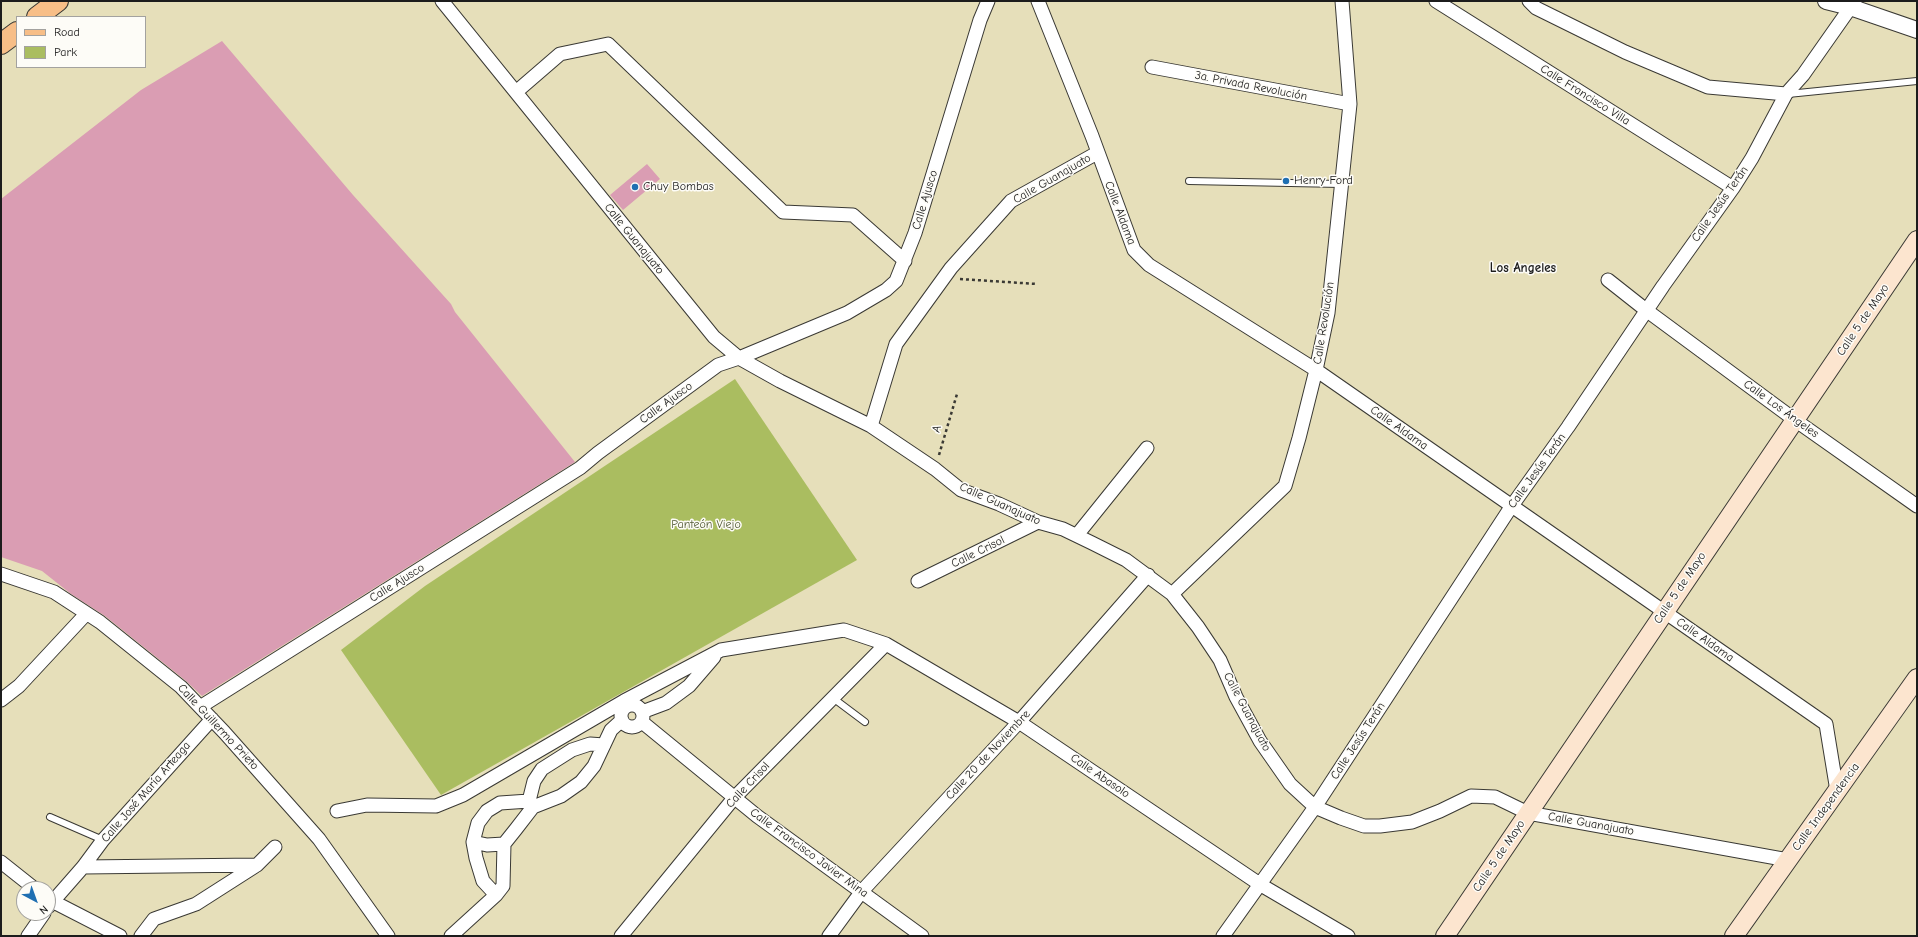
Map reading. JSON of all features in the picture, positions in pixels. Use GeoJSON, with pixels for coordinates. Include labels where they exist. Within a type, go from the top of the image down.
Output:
{"type":"FeatureCollection","features":[{"type":"Feature","properties":{"kind":"main road"},"geometry":{"type":"LineString","coordinates":[[38,16],[58,1]]}},
{"type":"Feature","properties":{"kind":"main road"},"geometry":{"type":"LineString","coordinates":[[1,44],[16,33]]}},
{"type":"Feature","properties":{"kind":"main road","name":"Calle 5 de Mayo"},"geometry":{"type":"LineString","coordinates":[[1445,936],[1917,240]]}},
{"type":"Feature","properties":{"kind":"main road","name":"Calle Independencia"},"geometry":{"type":"LineString","coordinates":[[1734,936],[1917,678]]}},
{"type":"Feature","properties":{"kind":"street","name":"Calle Guanajuato"},"geometry":{"type":"LineString","coordinates":[[442,1],[714,337],[739,358],[780,381],[871,426],[935,469],[961,490],[999,504],[1038,522],[1063,529],[1077,535],[1126,560],[1148,575],[1172,594],[1198,627],[1220,660],[1236,697],[1260,741],[1290,784],[1315,807],[1364,826],[1380,826],[1412,822],[1440,811],[1471,796],[1495,796],[1528,813],[1788,860]]}},
{"type":"Feature","properties":{"kind":"street","name":"Calle Ajusco"},"geometry":{"type":"LineString","coordinates":[[200,707],[580,468],[598,452],[718,365],[739,358],[847,313],[886,290],[896,281],[915,233],[980,20],[988,1]]}},
{"type":"Feature","properties":{"kind":"street","name":"Calle Aldama"},"geometry":{"type":"LineString","coordinates":[[1038,1],[1092,136],[1134,250],[1149,265],[1316,370],[1511,507],[1826,724],[1837,791]]}},
{"type":"Feature","properties":{"kind":"street","name":"Calle Revolución"},"geometry":{"type":"LineString","coordinates":[[1172,594],[1285,486],[1316,370],[1328,313],[1350,104],[1342,1]]}},
{"type":"Feature","properties":{"kind":"street","name":"Calle Francisco Villa"},"geometry":{"type":"LineString","coordinates":[[1436,1],[1733,188]]}},
{"type":"Feature","properties":{"kind":"street"},"geometry":{"type":"LineString","coordinates":[[1529,1],[1536,8],[1626,52],[1708,87],[1786,94]]}},
{"type":"Feature","properties":{"kind":"street"},"geometry":{"type":"LineString","coordinates":[[1826,1],[1852,4],[1917,30]]}},
{"type":"Feature","properties":{"kind":"street","name":"Calle Jesús Terán"},"geometry":{"type":"LineString","coordinates":[[1223,936],[1261,885],[1315,807],[1511,507],[1568,428],[1646,310],[1733,188],[1752,158],[1786,94],[1803,75],[1852,4]]}},
{"type":"Feature","properties":{"kind":"street"},"geometry":{"type":"LineString","coordinates":[[516,92],[560,54],[608,44],[783,212],[854,216],[905,261]]}},
{"type":"Feature","properties":{"kind":"street","name":"3a. Privada Revolución"},"geometry":{"type":"LineString","coordinates":[[1152,67],[1350,104]]}},
{"type":"Feature","properties":{"kind":"street","name":"Calle Guanajuato"},"geometry":{"type":"LineString","coordinates":[[871,426],[896,344],[944,278],[1011,201],[1097,153]]}},
{"type":"Feature","properties":{"kind":"street","name":"Calle Los Ángeles"},"geometry":{"type":"LineString","coordinates":[[1608,280],[1646,310],[1796,420],[1917,506]]}},
{"type":"Feature","properties":{"kind":"street"},"geometry":{"type":"LineString","coordinates":[[1077,535],[1146,448]]}},
{"type":"Feature","properties":{"kind":"street","name":"Calle Crisol"},"geometry":{"type":"LineString","coordinates":[[918,581],[1038,522]]}},
{"type":"Feature","properties":{"kind":"street","name":"Calle Guillermo Prieto"},"geometry":{"type":"LineString","coordinates":[[1,574],[54,592],[100,622],[182,687],[212,718],[319,839],[388,936]]}},
{"type":"Feature","properties":{"kind":"street","name":"Calle 20 de Noviembre"},"geometry":{"type":"LineString","coordinates":[[829,936],[862,891],[1019,722],[1148,575]]}},
{"type":"Feature","properties":{"kind":"street"},"geometry":{"type":"LineString","coordinates":[[2,703],[86,614]]}},
{"type":"Feature","properties":{"kind":"street","name":"Calle Abasolo"},"geometry":{"type":"LineString","coordinates":[[721,650],[844,630],[886,644],[1019,722],[1261,885],[1348,936]]}},
{"type":"Feature","properties":{"kind":"street","name":"Calle Crisol"},"geometry":{"type":"LineString","coordinates":[[621,936],[734,798],[886,644]]}},
{"type":"Feature","properties":{"kind":"street"},"geometry":{"type":"LineString","coordinates":[[642,717],[638,707],[632,705],[625,708],[621,714],[625,725],[631,728],[637,726],[642,717],[666,703],[689,686],[721,650]]}},
{"type":"Feature","properties":{"kind":"street"},"geometry":{"type":"LineString","coordinates":[[337,811],[367,805],[436,806],[463,795],[624,701],[721,650]]}},
{"type":"Feature","properties":{"kind":"street","name":"Calle Francisco Javier Mina"},"geometry":{"type":"LineString","coordinates":[[642,717],[734,798],[757,816],[922,936]]}},
{"type":"Feature","properties":{"kind":"street","name":"Calle José María Arteaga"},"geometry":{"type":"LineString","coordinates":[[56,896],[84,867],[103,840],[212,718]]}},
{"type":"Feature","properties":{"kind":"street"},"geometry":{"type":"LineString","coordinates":[[496,896],[483,881],[473,842],[478,823],[487,811],[500,803],[531,804],[561,796],[581,782],[594,766],[611,730],[622,720]]}},
{"type":"Feature","properties":{"kind":"street"},"geometry":{"type":"LineString","coordinates":[[451,936],[496,896],[503,886],[504,844],[531,804],[534,781],[542,769],[572,750],[590,744],[604,745]]}},
{"type":"Feature","properties":{"kind":"street"},"geometry":{"type":"LineString","coordinates":[[473,842],[487,845],[504,844]]}},
{"type":"Feature","properties":{"kind":"street"},"geometry":{"type":"LineString","coordinates":[[141,936],[154,919],[196,904],[257,865],[276,847]]}},
{"type":"Feature","properties":{"kind":"street"},"geometry":{"type":"LineString","coordinates":[[1,862],[25,881]]}},
{"type":"Feature","properties":{"kind":"street"},"geometry":{"type":"LineString","coordinates":[[84,867],[257,865]]}},
{"type":"Feature","properties":{"kind":"street"},"geometry":{"type":"LineString","coordinates":[[56,906],[120,936]]}},
{"type":"Feature","properties":{"kind":"street"},"geometry":{"type":"LineString","coordinates":[[28,936],[38,921]]}},
{"type":"Feature","properties":{"kind":"lane"},"geometry":{"type":"LineString","coordinates":[[1786,94],[1917,81]]}},
{"type":"Feature","properties":{"kind":"lane"},"geometry":{"type":"LineString","coordinates":[[1189,181],[1341,184]]}},
{"type":"Feature","properties":{"kind":"lane"},"geometry":{"type":"LineString","coordinates":[[832,698],[865,722]]}},
{"type":"Feature","properties":{"kind":"lane"},"geometry":{"type":"LineString","coordinates":[[50,817],[103,840]]}},
{"type":"Feature","properties":{"kind":"path"},"geometry":{"type":"LineString","coordinates":[[944,278],[1037,284]]}},
{"type":"Feature","properties":{"kind":"path","name":"A"},"geometry":{"type":"LineString","coordinates":[[935,469],[957,394]]}},
{"type":"Feature","properties":{"kind":"green space","name":"Panteón Viejo"},"geometry":{"type":"Polygon","coordinates":[[[735,379],[857,560],[441,795],[341,650],[425,586],[735,379]]]}},
{"type":"Feature","properties":{"kind":"building"},"geometry":{"type":"Polygon","coordinates":[[[222,41],[353,195],[451,304],[455,312],[575,462],[202,696],[186,681],[105,616],[71,594],[42,571],[1,557],[1,199],[141,90],[222,41]]]}},
{"type":"Feature","properties":{"kind":"building","name":"Chuy Bombas"},"geometry":{"type":"Polygon","coordinates":[[[647,164],[660,179],[623,210],[610,195],[647,164]]]}},
{"type":"Feature","properties":{"kind":"place","name":"Henry Ford"},"geometry":{"type":"Point","coordinates":[1286,181]}},
{"type":"Feature","properties":{"kind":"place","name":"Chuy Bombas"},"geometry":{"type":"Point","coordinates":[635,187]}},
{"type":"Feature","properties":{"kind":"district","name":"Los Angeles"},"geometry":{"type":"Point","coordinates":[1523,268]}}]}
